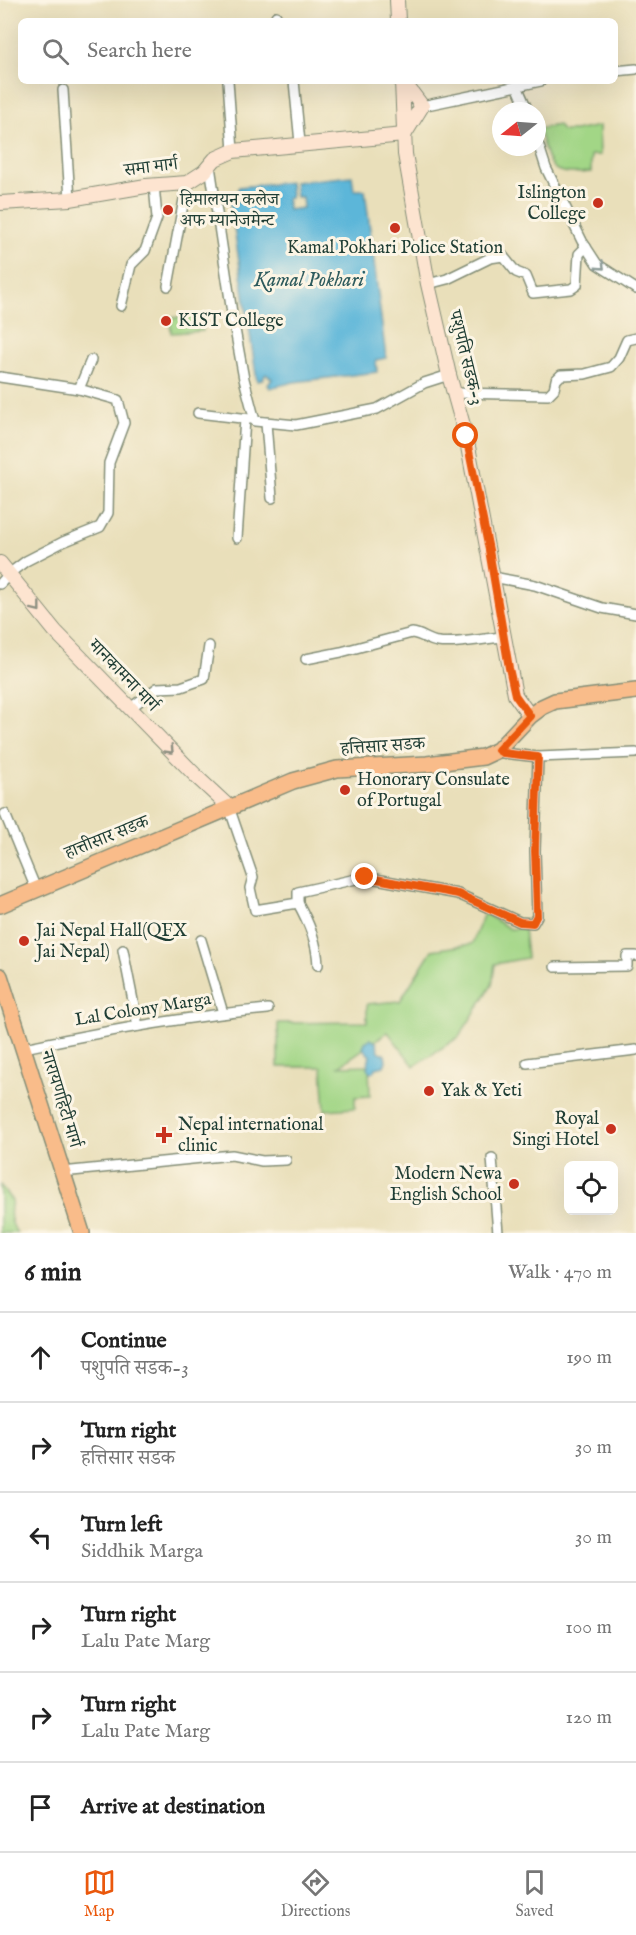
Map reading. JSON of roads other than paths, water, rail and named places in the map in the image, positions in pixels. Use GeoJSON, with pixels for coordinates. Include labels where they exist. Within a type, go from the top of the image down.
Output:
{"type":"FeatureCollection","features":[{"type":"Feature","properties":{"kind":"main road"},"geometry":{"type":"LineString","coordinates":[[397,0],[398,18]]}},
{"type":"Feature","properties":{"kind":"main road","name":"पशुपति सडक-3"},"geometry":{"type":"LineString","coordinates":[[403,84],[404,135],[428,284],[466,436],[515,695],[530,716]]}},
{"type":"Feature","properties":{"kind":"main road"},"geometry":{"type":"LineString","coordinates":[[404,135],[422,106],[405,84]]}},
{"type":"Feature","properties":{"kind":"main road","name":"समा मार्ग"},"geometry":{"type":"LineString","coordinates":[[0,203],[70,199],[154,185],[186,183],[220,156],[233,151],[404,135]]}},
{"type":"Feature","properties":{"kind":"main road","name":"मानकामना मार्ग"},"geometry":{"type":"LineString","coordinates":[[5,568],[55,631],[129,709],[229,807]]}},
{"type":"Feature","properties":{"kind":"main road","name":"हत्तिसार सडक"},"geometry":{"type":"LineString","coordinates":[[229,807],[293,781],[337,769],[427,764],[483,757],[498,750],[530,716],[555,701],[636,691]]}},
{"type":"Feature","properties":{"kind":"main road","name":"हात्तीसार सडक"},"geometry":{"type":"LineString","coordinates":[[0,904],[229,807]]}},
{"type":"Feature","properties":{"kind":"main road","name":"नारायणहिटी मार्ग"},"geometry":{"type":"LineString","coordinates":[[0,976],[82,1233]]}},
{"type":"Feature","properties":{"kind":"street"},"geometry":{"type":"LineString","coordinates":[[618,71],[636,69]]}},
{"type":"Feature","properties":{"kind":"street"},"geometry":{"type":"LineString","coordinates":[[228,84],[233,151]]}},
{"type":"Feature","properties":{"kind":"street"},"geometry":{"type":"LineString","coordinates":[[294,84],[300,143]]}},
{"type":"Feature","properties":{"kind":"street"},"geometry":{"type":"LineString","coordinates":[[422,106],[527,84]]}},
{"type":"Feature","properties":{"kind":"street"},"geometry":{"type":"LineString","coordinates":[[517,86],[524,102]]}},
{"type":"Feature","properties":{"kind":"street"},"geometry":{"type":"LineString","coordinates":[[63,90],[70,199]]}},
{"type":"Feature","properties":{"kind":"street"},"geometry":{"type":"LineString","coordinates":[[542,156],[586,247],[597,264],[636,290]]}},
{"type":"Feature","properties":{"kind":"street"},"geometry":{"type":"LineString","coordinates":[[210,166],[250,420],[237,538]]}},
{"type":"Feature","properties":{"kind":"street"},"geometry":{"type":"LineString","coordinates":[[168,286],[186,183]]}},
{"type":"Feature","properties":{"kind":"street"},"geometry":{"type":"LineString","coordinates":[[122,306],[131,266],[145,251],[157,218],[154,185]]}},
{"type":"Feature","properties":{"kind":"street"},"geometry":{"type":"LineString","coordinates":[[428,284],[447,279],[490,258],[503,256],[516,272],[526,276],[533,293],[571,288],[577,285],[579,254],[586,247]]}},
{"type":"Feature","properties":{"kind":"street"},"geometry":{"type":"LineString","coordinates":[[454,393],[548,395],[561,375],[585,374],[611,367],[620,358],[627,340],[636,338]]}},
{"type":"Feature","properties":{"kind":"street"},"geometry":{"type":"LineString","coordinates":[[79,389],[91,360]]}},
{"type":"Feature","properties":{"kind":"street"},"geometry":{"type":"LineString","coordinates":[[198,413],[296,425],[377,409],[424,383],[449,375]]}},
{"type":"Feature","properties":{"kind":"street"},"geometry":{"type":"LineString","coordinates":[[0,377],[79,389],[118,400],[124,423],[109,463],[108,513],[100,527],[5,568],[0,584]]}},
{"type":"Feature","properties":{"kind":"street"},"geometry":{"type":"LineString","coordinates":[[266,423],[272,498]]}},
{"type":"Feature","properties":{"kind":"street"},"geometry":{"type":"LineString","coordinates":[[493,577],[535,585],[602,608],[636,614]]}},
{"type":"Feature","properties":{"kind":"street"},"geometry":{"type":"LineString","coordinates":[[306,659],[364,647],[412,633],[441,643],[504,637]]}},
{"type":"Feature","properties":{"kind":"street"},"geometry":{"type":"LineString","coordinates":[[129,709],[157,687],[181,687],[204,679],[209,646]]}},
{"type":"Feature","properties":{"kind":"street"},"geometry":{"type":"LineString","coordinates":[[498,750],[503,753],[538,757],[636,753]]}},
{"type":"Feature","properties":{"kind":"street"},"geometry":{"type":"LineString","coordinates":[[318,965],[310,924],[298,903],[298,892],[365,877],[458,894],[520,922],[533,923],[537,915],[535,851],[538,757]]}},
{"type":"Feature","properties":{"kind":"street"},"geometry":{"type":"LineString","coordinates":[[229,807],[253,877],[250,888],[255,910],[298,903]]}},
{"type":"Feature","properties":{"kind":"street"},"geometry":{"type":"LineString","coordinates":[[5,814],[36,889]]}},
{"type":"Feature","properties":{"kind":"street"},"geometry":{"type":"LineString","coordinates":[[201,940],[223,1013]]}},
{"type":"Feature","properties":{"kind":"street"},"geometry":{"type":"LineString","coordinates":[[123,950],[138,1026]]}},
{"type":"Feature","properties":{"kind":"street"},"geometry":{"type":"LineString","coordinates":[[555,967],[627,966],[627,956],[636,956]]}},
{"type":"Feature","properties":{"kind":"street","name":"Lal Colony Marga"},"geometry":{"type":"LineString","coordinates":[[24,1048],[138,1026],[223,1013],[268,1009]]}},
{"type":"Feature","properties":{"kind":"street"},"geometry":{"type":"LineString","coordinates":[[527,1062],[636,1050]]}},
{"type":"Feature","properties":{"kind":"street"},"geometry":{"type":"LineString","coordinates":[[62,1173],[232,1155],[262,1161],[286,1160]]}},
{"type":"Feature","properties":{"kind":"street"},"geometry":{"type":"LineString","coordinates":[[492,1158],[498,1233]]}},
{"type":"Feature","properties":{"kind":"water","name":"Kamal Pokhari"},"geometry":{"type":"Polygon","coordinates":[[[352,176],[354,190],[365,190],[386,358],[376,360],[377,372],[294,382],[270,388],[268,385],[272,379],[266,374],[262,380],[257,381],[230,201],[233,198],[238,202],[243,196],[237,191],[239,187],[290,182],[291,198],[287,198],[288,210],[303,208],[302,197],[296,197],[294,182],[352,176]]]}},
{"type":"Feature","properties":{"kind":"water"},"geometry":{"type":"Polygon","coordinates":[[[370,1039],[376,1042],[379,1051],[385,1055],[386,1061],[384,1066],[370,1073],[367,1068],[370,1056],[363,1048],[365,1042],[370,1039]]]}},
{"type":"Feature","properties":{"kind":"place","name":"Islington College"},"geometry":{"type":"Point","coordinates":[598,203]}},
{"type":"Feature","properties":{"kind":"place","name":"हिमालयन कलेज अफ म्यानेजमेन्ट"},"geometry":{"type":"Point","coordinates":[168,210]}},
{"type":"Feature","properties":{"kind":"place","name":"Kamal Pokhari Police Station"},"geometry":{"type":"Point","coordinates":[395,228]}},
{"type":"Feature","properties":{"kind":"place","name":"KIST College"},"geometry":{"type":"Point","coordinates":[166,321]}},
{"type":"Feature","properties":{"kind":"place","name":"Honorary Consulate of Portugal"},"geometry":{"type":"Point","coordinates":[345,790]}},
{"type":"Feature","properties":{"kind":"place","name":"Jai Nepal Hall(QFX Jai Nepal)"},"geometry":{"type":"Point","coordinates":[24,941]}},
{"type":"Feature","properties":{"kind":"place","name":"Yak & Yeti"},"geometry":{"type":"Point","coordinates":[429,1091]}},
{"type":"Feature","properties":{"kind":"place","name":"Royal Singi Hotel"},"geometry":{"type":"Point","coordinates":[611,1129]}},
{"type":"Feature","properties":{"kind":"place","name":"Nepal international clinic"},"geometry":{"type":"Point","coordinates":[164,1135]}},
{"type":"Feature","properties":{"kind":"place","name":"Modern Newa English School"},"geometry":{"type":"Point","coordinates":[514,1184]}}]}
